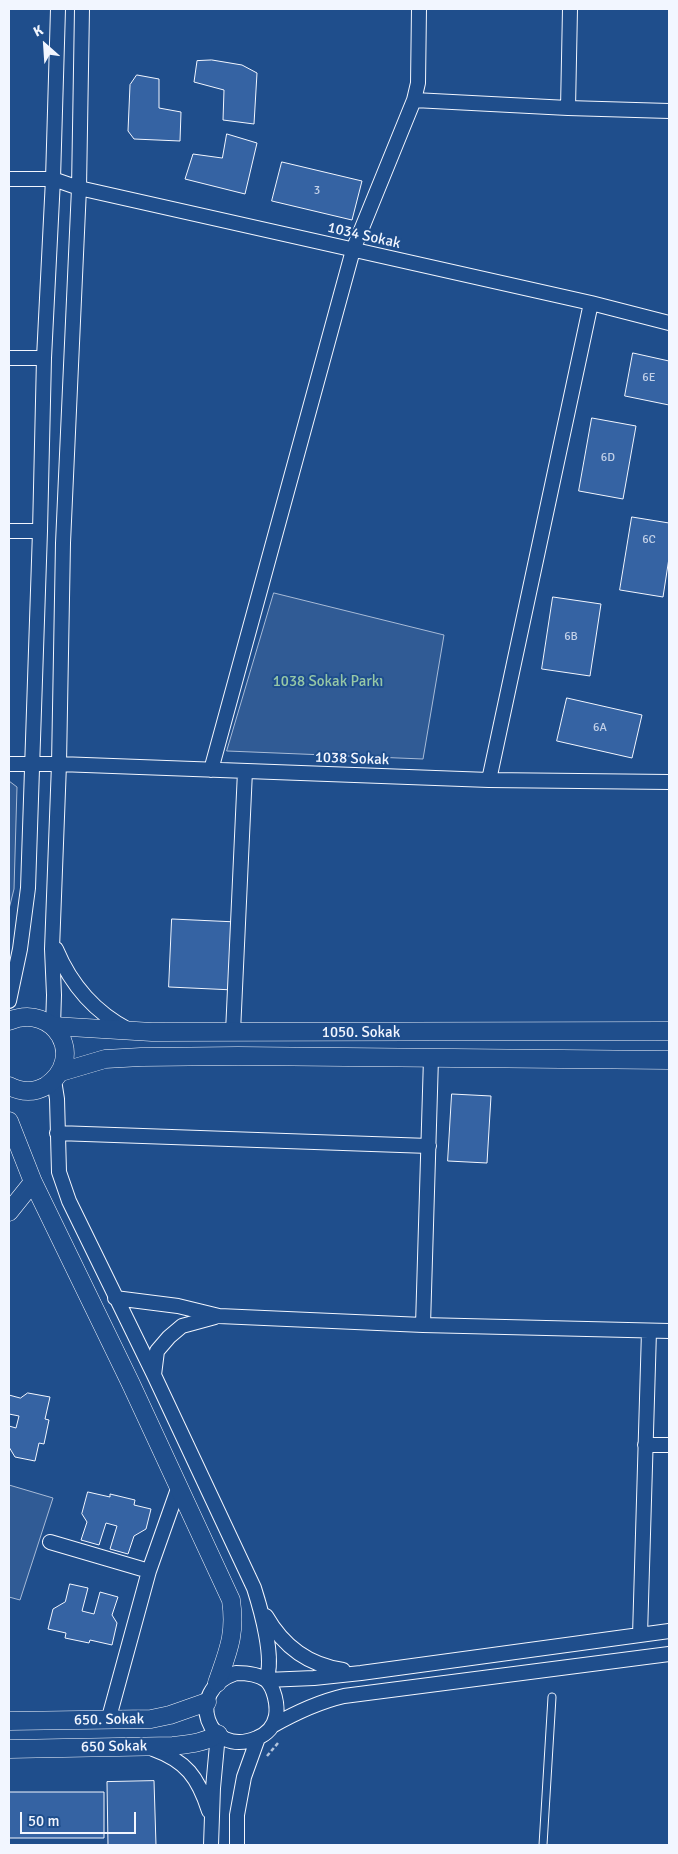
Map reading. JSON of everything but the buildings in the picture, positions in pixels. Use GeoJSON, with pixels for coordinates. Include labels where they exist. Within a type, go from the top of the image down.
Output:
{"type":"FeatureCollection","features":[{"type":"Feature","properties":{"kind":"street"},"geometry":{"type":"LineString","coordinates":[[9,1001],[20,949],[28,888],[44,358],[53,179],[58,9]]}},
{"type":"Feature","properties":{"kind":"street"},"geometry":{"type":"LineString","coordinates":[[82,9],[79,188],[63,543],[60,764],[52,940],[53,1026],[62,1039],[65,1051],[58,1076],[57,1133],[59,1172],[69,1201],[236,1546],[254,1588],[260,1606],[268,1651],[266,1680],[274,1693],[277,1704],[272,1726]]}},
{"type":"Feature","properties":{"kind":"street"},"geometry":{"type":"LineString","coordinates":[[211,770],[353,250],[414,100],[418,83],[419,9]]}},
{"type":"Feature","properties":{"kind":"street"},"geometry":{"type":"LineString","coordinates":[[568,108],[570,9]]}},
{"type":"Feature","properties":{"kind":"street"},"geometry":{"type":"LineString","coordinates":[[414,100],[669,111]]}},
{"type":"Feature","properties":{"kind":"street","name":"1034 Sokak"},"geometry":{"type":"LineString","coordinates":[[9,179],[53,179],[79,188],[591,303],[669,323]]}},
{"type":"Feature","properties":{"kind":"street"},"geometry":{"type":"LineString","coordinates":[[489,780],[591,303]]}},
{"type":"Feature","properties":{"kind":"street"},"geometry":{"type":"LineString","coordinates":[[9,358],[44,358]]}},
{"type":"Feature","properties":{"kind":"street"},"geometry":{"type":"LineString","coordinates":[[9,531],[40,531]]}},
{"type":"Feature","properties":{"kind":"street","name":"1038 Sokak"},"geometry":{"type":"LineString","coordinates":[[9,764],[60,764],[489,780],[669,782]]}},
{"type":"Feature","properties":{"kind":"street"},"geometry":{"type":"LineString","coordinates":[[233,1032],[246,771]]}},
{"type":"Feature","properties":{"kind":"street"},"geometry":{"type":"LineString","coordinates":[[52,940],[64,967],[74,984],[87,1000],[116,1023],[130,1030]]}},
{"type":"Feature","properties":{"kind":"street","name":"1050. Sokak"},"geometry":{"type":"LineString","coordinates":[[9,1020],[23,1016],[36,1017],[47,1021],[53,1026],[152,1032],[669,1031]]}},
{"type":"Feature","properties":{"kind":"street","name":"1050. Sokak"},"geometry":{"type":"LineString","coordinates":[[9,1086],[16,1090],[28,1092],[40,1089],[58,1076],[106,1059],[141,1057],[238,1056],[669,1060]]}},
{"type":"Feature","properties":{"kind":"street"},"geometry":{"type":"LineString","coordinates":[[423,1325],[431,1058]]}},
{"type":"Feature","properties":{"kind":"street"},"geometry":{"type":"LineString","coordinates":[[9,1121],[33,1182],[131,1384],[231,1600],[233,1635],[217,1683]]}},
{"type":"Feature","properties":{"kind":"street"},"geometry":{"type":"LineString","coordinates":[[57,1133],[429,1146]]}},
{"type":"Feature","properties":{"kind":"street"},"geometry":{"type":"LineString","coordinates":[[9,1212],[33,1182]]}},
{"type":"Feature","properties":{"kind":"street"},"geometry":{"type":"LineString","coordinates":[[115,1298],[178,1306],[218,1316],[423,1325],[669,1331]]}},
{"type":"Feature","properties":{"kind":"street"},"geometry":{"type":"LineString","coordinates":[[154,1375],[157,1351],[169,1337],[182,1326],[218,1316]]}},
{"type":"Feature","properties":{"kind":"street"},"geometry":{"type":"LineString","coordinates":[[640,1635],[649,1331]]}},
{"type":"Feature","properties":{"kind":"street"},"geometry":{"type":"LineString","coordinates":[[646,1445],[669,1445]]}},
{"type":"Feature","properties":{"kind":"street"},"geometry":{"type":"LineString","coordinates":[[108,1721],[149,1571],[179,1486]]}},
{"type":"Feature","properties":{"kind":"street"},"geometry":{"type":"LineString","coordinates":[[50,1542],[149,1571]]}},
{"type":"Feature","properties":{"kind":"street"},"geometry":{"type":"LineString","coordinates":[[260,1606],[274,1631],[288,1646],[304,1658],[327,1668],[361,1673]]}},
{"type":"Feature","properties":{"kind":"street"},"geometry":{"type":"LineString","coordinates":[[669,1631],[314,1678],[266,1680],[248,1673],[236,1673],[225,1677],[217,1683],[209,1694],[207,1702],[208,1718],[213,1729],[222,1738],[244,1743],[265,1734],[272,1726],[305,1708],[344,1696],[669,1654]]}},
{"type":"Feature","properties":{"kind":"street","name":"650. Sokak"},"geometry":{"type":"LineString","coordinates":[[9,1722],[151,1719],[170,1715],[207,1702]]}},
{"type":"Feature","properties":{"kind":"street"},"geometry":{"type":"LineString","coordinates":[[211,1845],[218,1734]]}},
{"type":"Feature","properties":{"kind":"street","name":"650 Sokak"},"geometry":{"type":"LineString","coordinates":[[9,1749],[173,1746],[194,1744],[210,1739],[218,1734]]}},
{"type":"Feature","properties":{"kind":"street"},"geometry":{"type":"LineString","coordinates":[[237,1845],[237,1815],[244,1777],[258,1738]]}},
{"type":"Feature","properties":{"kind":"street"},"geometry":{"type":"LineString","coordinates":[[147,1747],[170,1755],[187,1767],[203,1793],[212,1821]]}},
{"type":"Feature","properties":{"kind":"lane"},"geometry":{"type":"LineString","coordinates":[[543,1845],[552,1696]]}},
{"type":"Feature","properties":{"kind":"green space","name":"1038 Sokak Parkı"},"geometry":{"type":"Polygon","coordinates":[[[274,593],[444,635],[423,759],[227,751],[274,593]]]}},
{"type":"Feature","properties":{"kind":"green space"},"geometry":{"type":"Polygon","coordinates":[[[9,781],[17,787],[14,889],[9,909],[9,781]]]}},
{"type":"Feature","properties":{"kind":"green space"},"geometry":{"type":"Polygon","coordinates":[[[9,1485],[53,1498],[20,1600],[9,1597],[9,1485]]]}}]}
